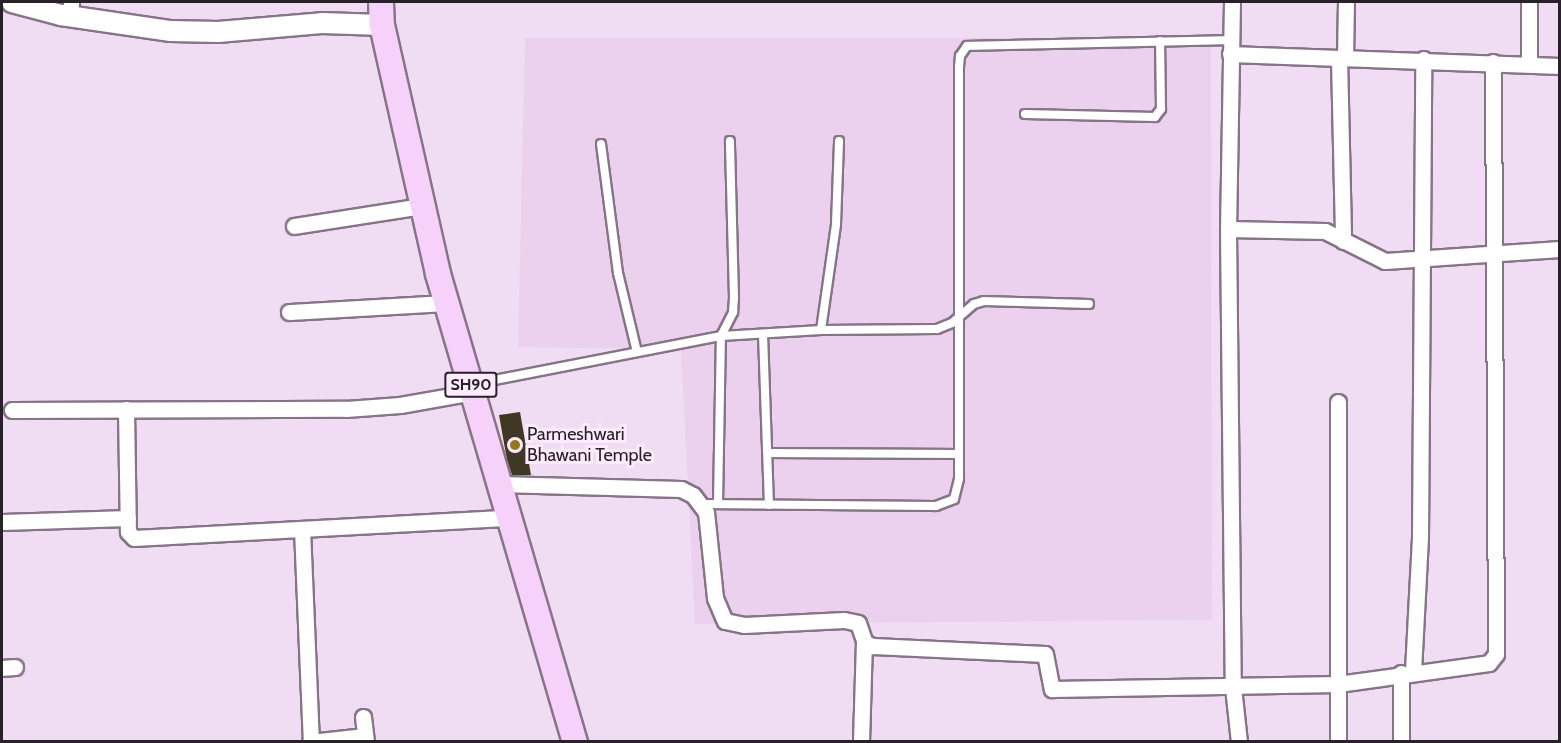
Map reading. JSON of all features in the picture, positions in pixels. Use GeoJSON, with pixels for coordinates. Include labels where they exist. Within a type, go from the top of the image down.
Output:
{"type":"FeatureCollection","features":[{"type":"Feature","properties":{"kind":"main road","name":"SH90"},"geometry":{"type":"LineString","coordinates":[[382,13],[422,206],[447,303],[575,741]]}},
{"type":"Feature","properties":{"kind":"street"},"geometry":{"type":"LineString","coordinates":[[12,2],[70,9],[171,31],[218,32],[322,23],[382,13]]}},
{"type":"Feature","properties":{"kind":"street"},"geometry":{"type":"LineString","coordinates":[[1232,2],[1228,229],[1233,687],[1239,741]]}},
{"type":"Feature","properties":{"kind":"street"},"geometry":{"type":"LineString","coordinates":[[1343,241],[1342,58],[1346,2]]}},
{"type":"Feature","properties":{"kind":"street"},"geometry":{"type":"LineString","coordinates":[[1529,2],[1529,64]]}},
{"type":"Feature","properties":{"kind":"street"},"geometry":{"type":"LineString","coordinates":[[1231,47],[1342,58],[1423,59],[1560,66]]}},
{"type":"Feature","properties":{"kind":"street"},"geometry":{"type":"LineString","coordinates":[[1401,741],[1420,537],[1423,59]]}},
{"type":"Feature","properties":{"kind":"street"},"geometry":{"type":"LineString","coordinates":[[864,641],[873,646],[1045,654],[1052,689],[1338,684],[1407,672],[1485,664],[1496,654],[1493,62]]}},
{"type":"Feature","properties":{"kind":"street"},"geometry":{"type":"LineString","coordinates":[[294,226],[422,206]]}},
{"type":"Feature","properties":{"kind":"street"},"geometry":{"type":"LineString","coordinates":[[1228,229],[1314,229],[1343,241],[1372,258],[1421,261],[1560,249]]}},
{"type":"Feature","properties":{"kind":"street"},"geometry":{"type":"LineString","coordinates":[[289,312],[447,303]]}},
{"type":"Feature","properties":{"kind":"street"},"geometry":{"type":"LineString","coordinates":[[12,410],[346,409],[400,405],[472,389]]}},
{"type":"Feature","properties":{"kind":"street"},"geometry":{"type":"LineString","coordinates":[[1338,402],[1338,741]]}},
{"type":"Feature","properties":{"kind":"street"},"geometry":{"type":"LineString","coordinates":[[126,409],[129,536],[134,538],[510,518]]}},
{"type":"Feature","properties":{"kind":"street"},"geometry":{"type":"LineString","coordinates":[[499,484],[666,487],[693,495],[702,504],[709,523],[715,598],[725,621],[744,625],[853,621],[862,626],[864,641],[861,741]]}},
{"type":"Feature","properties":{"kind":"street"},"geometry":{"type":"LineString","coordinates":[[2,522],[128,518]]}},
{"type":"Feature","properties":{"kind":"street"},"geometry":{"type":"LineString","coordinates":[[302,529],[310,741],[365,739],[363,717]]}},
{"type":"Feature","properties":{"kind":"lane"},"geometry":{"type":"LineString","coordinates":[[702,504],[947,504],[958,491],[957,318],[963,51],[980,44],[1160,41],[1231,47]]}},
{"type":"Feature","properties":{"kind":"lane"},"geometry":{"type":"LineString","coordinates":[[1025,114],[1155,117],[1161,109],[1160,41]]}},
{"type":"Feature","properties":{"kind":"lane"},"geometry":{"type":"LineString","coordinates":[[718,504],[721,336],[733,312],[734,298],[730,141]]}},
{"type":"Feature","properties":{"kind":"lane"},"geometry":{"type":"LineString","coordinates":[[821,330],[836,224],[839,141]]}},
{"type":"Feature","properties":{"kind":"lane"},"geometry":{"type":"LineString","coordinates":[[601,144],[618,273],[637,352]]}},
{"type":"Feature","properties":{"kind":"lane"},"geometry":{"type":"LineString","coordinates":[[472,389],[637,352],[721,336],[821,330],[937,329],[957,318],[974,304],[984,301],[1089,304]]}},
{"type":"Feature","properties":{"kind":"lane"},"geometry":{"type":"LineString","coordinates":[[763,334],[770,453],[769,505]]}},
{"type":"Feature","properties":{"kind":"lane"},"geometry":{"type":"LineString","coordinates":[[770,453],[959,454]]}},
{"type":"Feature","properties":{"kind":"shaded area"},"geometry":{"type":"Polygon","coordinates":[[[525,38],[1211,38],[1212,620],[695,624],[681,349],[518,347],[525,38]]]}},
{"type":"Feature","properties":{"kind":"building","name":"Parmeshwari Bhawani Temple"},"geometry":{"type":"Polygon","coordinates":[[[520,412],[531,475],[512,475],[499,415],[520,412]]]}},
{"type":"Feature","properties":{"kind":"place","name":"Parmeshwari Bhawani Temple"},"geometry":{"type":"Point","coordinates":[515,445]}}]}
